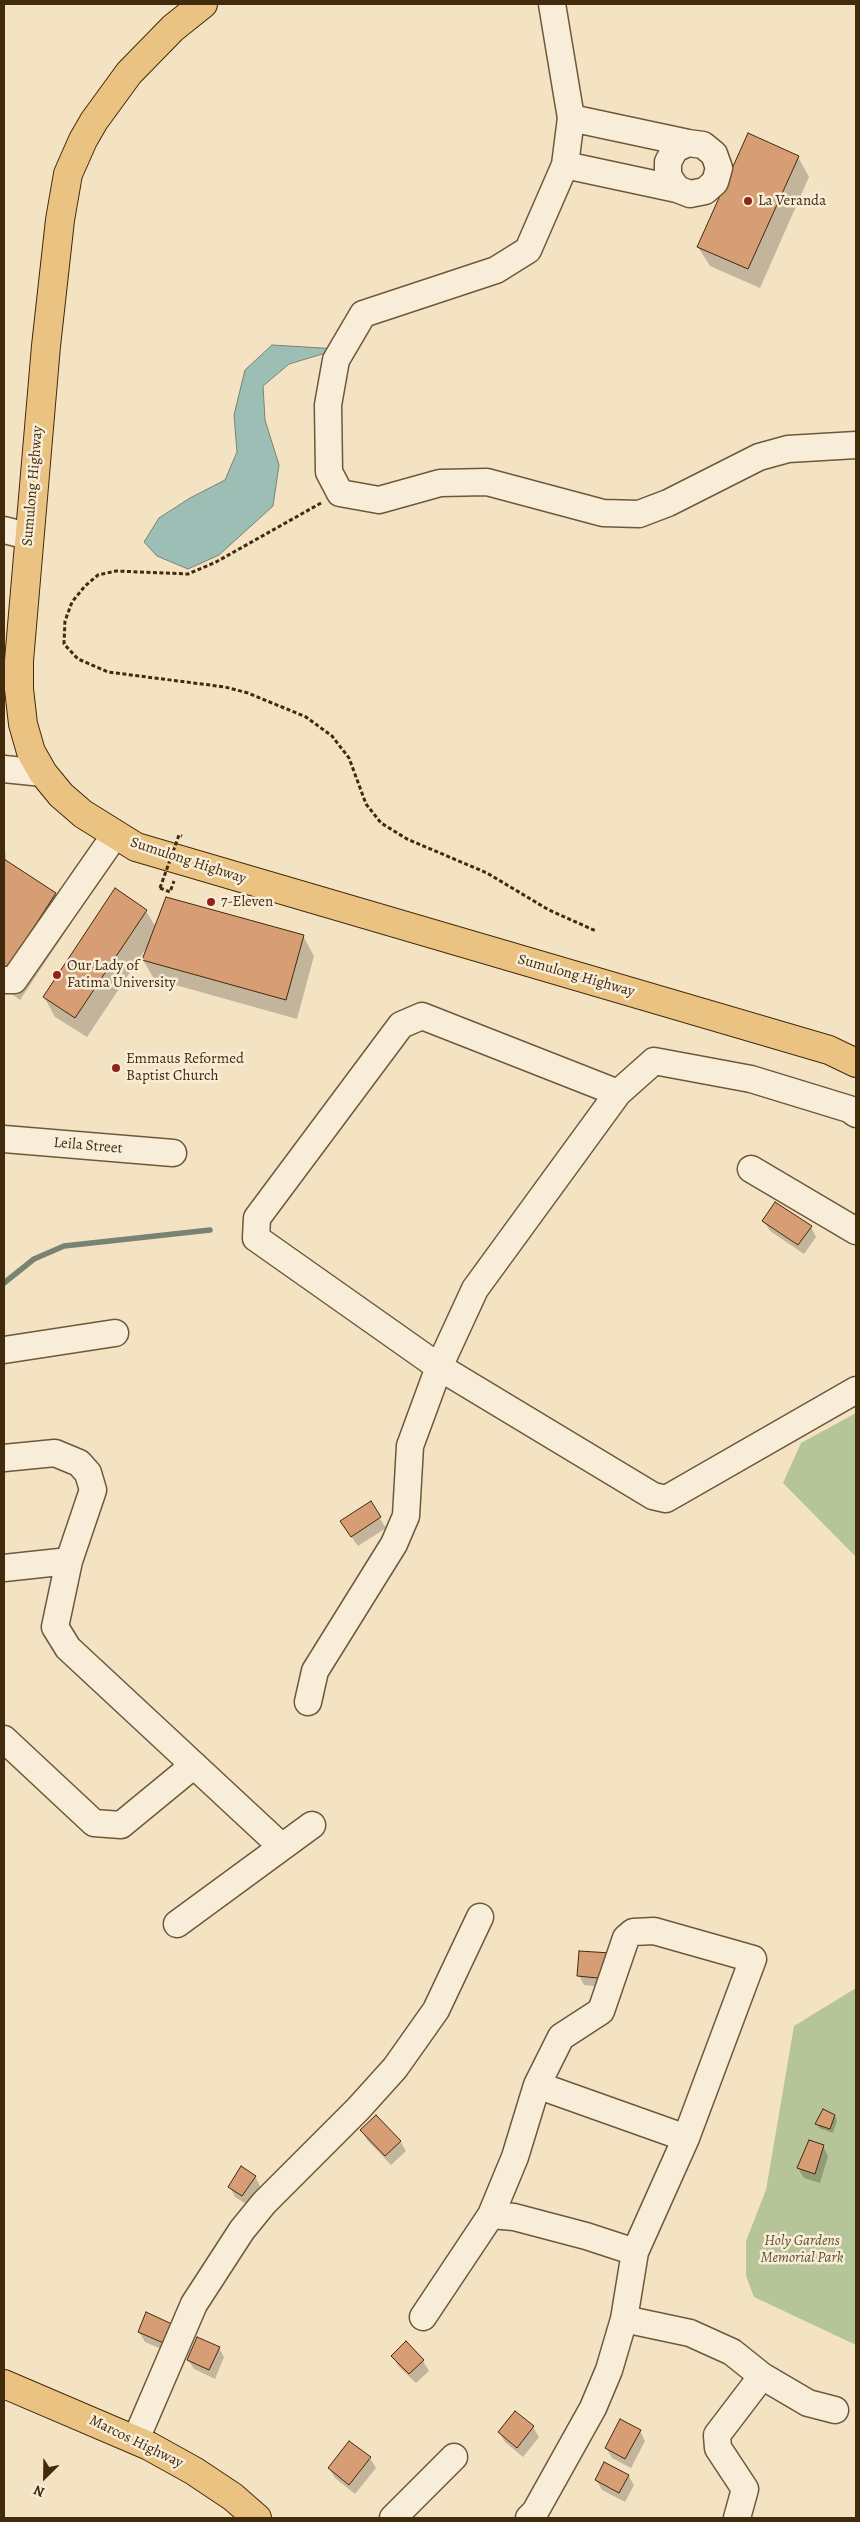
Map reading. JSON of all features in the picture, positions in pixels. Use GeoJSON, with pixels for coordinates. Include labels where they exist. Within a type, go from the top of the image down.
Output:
{"type":"FeatureCollection","features":[{"type":"Feature","properties":{"kind":"main road","name":"Sumulong Highway"},"geometry":{"type":"LineString","coordinates":[[203,4],[172,28],[129,73],[87,134],[68,174],[16,533],[12,627],[11,658],[23,724],[32,752],[43,773],[61,795],[83,814],[136,847],[820,1047],[856,1063]]}},
{"type":"Feature","properties":{"kind":"main road","name":"Marcos Highway"},"geometry":{"type":"LineString","coordinates":[[4,2384],[136,2439],[194,2471],[233,2497],[257,2518]]}},
{"type":"Feature","properties":{"kind":"street"},"geometry":{"type":"LineString","coordinates":[[552,4],[570,118],[565,165],[528,250],[496,270],[363,314],[336,360],[328,404],[329,472],[340,493],[379,500],[440,483],[487,482],[603,513],[639,514],[668,503],[758,456],[788,449],[856,445]]}},
{"type":"Feature","properties":{"kind":"street"},"geometry":{"type":"LineString","coordinates":[[565,165],[677,189],[690,194],[705,192],[715,182],[719,168],[714,154],[703,144],[688,143],[570,118]]}},
{"type":"Feature","properties":{"kind":"street"},"geometry":{"type":"LineString","coordinates":[[677,189],[668,176],[668,162],[675,150],[688,143]]}},
{"type":"Feature","properties":{"kind":"street"},"geometry":{"type":"LineString","coordinates":[[4,769],[43,773]]}},
{"type":"Feature","properties":{"kind":"street"},"geometry":{"type":"LineString","coordinates":[[4,980],[14,980],[115,835]]}},
{"type":"Feature","properties":{"kind":"street"},"geometry":{"type":"LineString","coordinates":[[618,1093],[422,1016],[401,1025],[257,1218],[256,1238],[439,1367],[653,1496],[666,1500],[856,1390]]}},
{"type":"Feature","properties":{"kind":"street"},"geometry":{"type":"LineString","coordinates":[[308,1702],[315,1671],[394,1544],[406,1516],[410,1446],[439,1367],[475,1289],[618,1093],[654,1062],[751,1079],[849,1110],[856,1114]]}},
{"type":"Feature","properties":{"kind":"street","name":"Leila Street"},"geometry":{"type":"LineString","coordinates":[[4,1139],[173,1153]]}},
{"type":"Feature","properties":{"kind":"street"},"geometry":{"type":"LineString","coordinates":[[751,1169],[856,1231]]}},
{"type":"Feature","properties":{"kind":"street"},"geometry":{"type":"LineString","coordinates":[[4,1350],[115,1333]]}},
{"type":"Feature","properties":{"kind":"street"},"geometry":{"type":"LineString","coordinates":[[4,1458],[55,1453],[79,1463],[88,1473],[93,1490],[69,1561],[55,1627],[68,1648],[282,1847]]}},
{"type":"Feature","properties":{"kind":"street"},"geometry":{"type":"LineString","coordinates":[[4,1568],[69,1561]]}},
{"type":"Feature","properties":{"kind":"street"},"geometry":{"type":"LineString","coordinates":[[4,1739],[94,1823],[121,1825],[194,1766]]}},
{"type":"Feature","properties":{"kind":"street"},"geometry":{"type":"LineString","coordinates":[[176,1924],[312,1825]]}},
{"type":"Feature","properties":{"kind":"street"},"geometry":{"type":"LineString","coordinates":[[136,2439],[194,2304],[242,2230],[264,2203],[358,2109],[395,2068],[436,2010],[480,1917]]}},
{"type":"Feature","properties":{"kind":"street"},"geometry":{"type":"LineString","coordinates":[[423,2318],[491,2214],[515,2157],[537,2085],[561,2037],[602,2011],[626,1938],[633,1932],[654,1931],[712,1949],[753,1959],[686,2138],[635,2252],[624,2319],[609,2370],[593,2408],[536,2516]]}},
{"type":"Feature","properties":{"kind":"street"},"geometry":{"type":"LineString","coordinates":[[537,2085],[686,2138]]}},
{"type":"Feature","properties":{"kind":"street"},"geometry":{"type":"LineString","coordinates":[[491,2214],[514,2217],[586,2236],[635,2252]]}},
{"type":"Feature","properties":{"kind":"street"},"geometry":{"type":"LineString","coordinates":[[624,2319],[690,2333],[732,2352],[762,2376],[808,2403],[835,2410]]}},
{"type":"Feature","properties":{"kind":"street"},"geometry":{"type":"LineString","coordinates":[[737,2518],[745,2490],[718,2448],[717,2435],[762,2376]]}},
{"type":"Feature","properties":{"kind":"street"},"geometry":{"type":"LineString","coordinates":[[392,2518],[454,2457]]}},
{"type":"Feature","properties":{"kind":"path"},"geometry":{"type":"LineString","coordinates":[[340,493],[216,562],[188,574],[116,571],[98,575],[85,586],[72,602],[65,621],[64,644],[78,659],[108,672],[225,687],[248,693],[306,717],[332,736],[349,758],[366,804],[381,823],[407,839],[487,873],[549,910],[596,931]]}},
{"type":"Feature","properties":{"kind":"path"},"geometry":{"type":"LineString","coordinates":[[160,888],[179,835],[182,836]]}},
{"type":"Feature","properties":{"kind":"green space"},"geometry":{"type":"Polygon","coordinates":[[[856,1413],[856,1557],[783,1483],[801,1443],[856,1413]]]}},
{"type":"Feature","properties":{"kind":"green space","name":"Holy Gardens Memorial Park"},"geometry":{"type":"Polygon","coordinates":[[[856,1988],[856,2345],[754,2297],[746,2276],[746,2241],[766,2190],[794,2026],[856,1988]]]}},
{"type":"Feature","properties":{"kind":"water"},"geometry":{"type":"Polygon","coordinates":[[[272,345],[339,349],[289,364],[263,386],[265,420],[279,465],[273,506],[219,555],[188,569],[157,556],[144,542],[159,518],[190,498],[225,480],[237,452],[234,415],[245,370],[272,345]]]}},
{"type":"Feature","properties":{"kind":"building","name":"La Veranda"},"geometry":{"type":"Polygon","coordinates":[[[748,133],[799,156],[748,269],[697,247],[748,133]]]}},
{"type":"Feature","properties":{"kind":"building"},"geometry":{"type":"Polygon","coordinates":[[[4,859],[56,893],[4,973],[4,859]]]}},
{"type":"Feature","properties":{"kind":"building"},"geometry":{"type":"Polygon","coordinates":[[[115,888],[147,910],[75,1018],[43,997],[115,888]]]}},
{"type":"Feature","properties":{"kind":"building"},"geometry":{"type":"Polygon","coordinates":[[[166,897],[304,935],[286,1000],[142,960],[166,897]]]}},
{"type":"Feature","properties":{"kind":"building"},"geometry":{"type":"Polygon","coordinates":[[[775,1202],[812,1226],[798,1245],[762,1221],[775,1202]]]}},
{"type":"Feature","properties":{"kind":"building"},"geometry":{"type":"Polygon","coordinates":[[[371,1501],[381,1517],[351,1537],[340,1521],[371,1501]]]}},
{"type":"Feature","properties":{"kind":"building"},"geometry":{"type":"Polygon","coordinates":[[[579,1951],[611,1953],[608,1979],[577,1976],[579,1951]]]}},
{"type":"Feature","properties":{"kind":"building"},"geometry":{"type":"Polygon","coordinates":[[[823,2109],[835,2115],[830,2129],[815,2124],[823,2109]]]}},
{"type":"Feature","properties":{"kind":"building"},"geometry":{"type":"Polygon","coordinates":[[[376,2115],[401,2141],[385,2156],[360,2130],[376,2115]]]}},
{"type":"Feature","properties":{"kind":"building"},"geometry":{"type":"Polygon","coordinates":[[[809,2140],[824,2145],[815,2174],[797,2168],[809,2140]]]}},
{"type":"Feature","properties":{"kind":"building"},"geometry":{"type":"Polygon","coordinates":[[[241,2166],[256,2176],[242,2196],[228,2187],[241,2166]]]}},
{"type":"Feature","properties":{"kind":"building"},"geometry":{"type":"Polygon","coordinates":[[[146,2312],[174,2325],[166,2344],[138,2332],[146,2312]]]}},
{"type":"Feature","properties":{"kind":"building"},"geometry":{"type":"Polygon","coordinates":[[[197,2337],[220,2347],[209,2370],[187,2360],[197,2337]]]}},
{"type":"Feature","properties":{"kind":"building"},"geometry":{"type":"Polygon","coordinates":[[[406,2341],[424,2360],[409,2374],[391,2356],[406,2341]]]}},
{"type":"Feature","properties":{"kind":"building"},"geometry":{"type":"Polygon","coordinates":[[[515,2411],[534,2426],[517,2448],[498,2432],[515,2411]]]}},
{"type":"Feature","properties":{"kind":"building"},"geometry":{"type":"Polygon","coordinates":[[[620,2419],[641,2430],[625,2459],[605,2448],[620,2419]]]}},
{"type":"Feature","properties":{"kind":"building"},"geometry":{"type":"Polygon","coordinates":[[[349,2441],[371,2457],[349,2485],[328,2468],[349,2441]]]}},
{"type":"Feature","properties":{"kind":"building"},"geometry":{"type":"Polygon","coordinates":[[[604,2462],[629,2475],[619,2493],[595,2480],[604,2462]]]}},
{"type":"Feature","properties":{"kind":"waterway"},"geometry":{"type":"LineString","coordinates":[[4,1283],[34,1259],[64,1246],[210,1230]]}},
{"type":"Feature","properties":{"kind":"place","name":"La Veranda"},"geometry":{"type":"Point","coordinates":[748,201]}},
{"type":"Feature","properties":{"kind":"place","name":"7-Eleven"},"geometry":{"type":"Point","coordinates":[211,902]}},
{"type":"Feature","properties":{"kind":"place","name":"Our Lady of Fatima University"},"geometry":{"type":"Point","coordinates":[57,975]}},
{"type":"Feature","properties":{"kind":"place","name":"Emmaus Reformed Baptist Church"},"geometry":{"type":"Point","coordinates":[116,1068]}}]}
